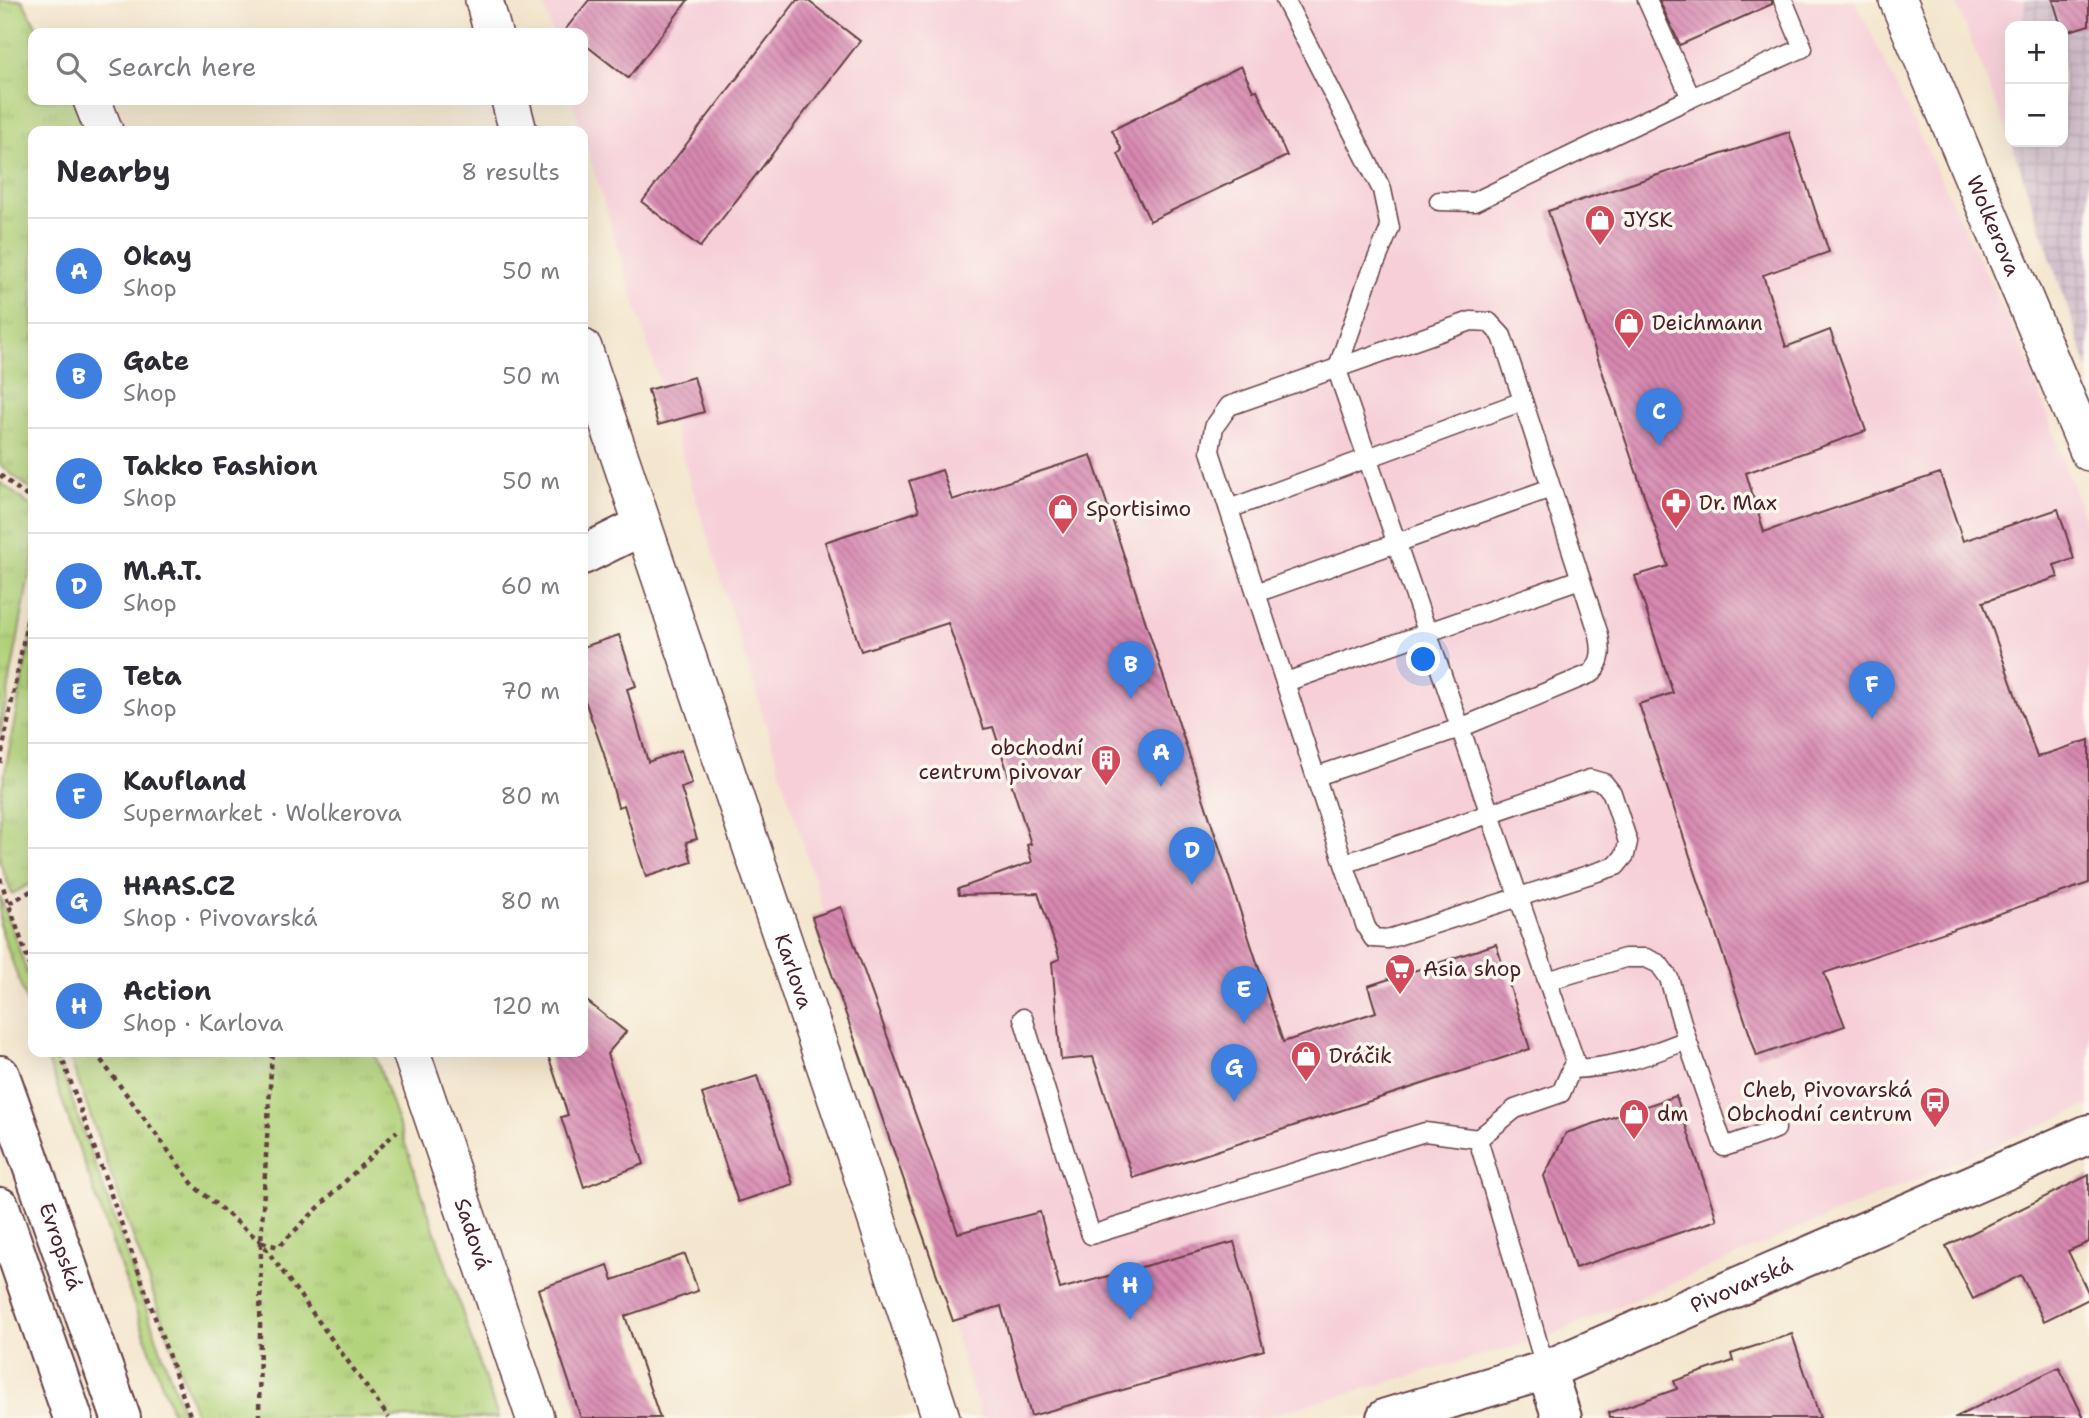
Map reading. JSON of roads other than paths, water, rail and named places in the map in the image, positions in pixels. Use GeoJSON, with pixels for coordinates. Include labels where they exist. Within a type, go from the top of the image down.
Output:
{"type":"FeatureCollection","features":[{"type":"Feature","properties":{"kind":"street"},"geometry":{"type":"LineString","coordinates":[[484,0],[492,28]]}},
{"type":"Feature","properties":{"kind":"street","name":"Wolkerova"},"geometry":{"type":"LineString","coordinates":[[1898,0],[2089,452]]}},
{"type":"Feature","properties":{"kind":"street"},"geometry":{"type":"LineString","coordinates":[[94,105],[102,126]]}},
{"type":"Feature","properties":{"kind":"street"},"geometry":{"type":"LineString","coordinates":[[511,105],[517,126]]}},
{"type":"Feature","properties":{"kind":"street","name":"Karlova"},"geometry":{"type":"LineString","coordinates":[[588,363],[941,1418]]}},
{"type":"Feature","properties":{"kind":"street"},"geometry":{"type":"LineString","coordinates":[[588,553],[642,526]]}},
{"type":"Feature","properties":{"kind":"street","name":"Sadová"},"geometry":{"type":"LineString","coordinates":[[413,1057],[535,1418]]}},
{"type":"Feature","properties":{"kind":"street","name":"Evropská"},"geometry":{"type":"LineString","coordinates":[[0,1075],[121,1418]]}},
{"type":"Feature","properties":{"kind":"street","name":"Pivovarská"},"geometry":{"type":"LineString","coordinates":[[1385,1418],[1546,1370],[2089,1134]]}},
{"type":"Feature","properties":{"kind":"street","name":"Evropská"},"geometry":{"type":"LineString","coordinates":[[0,1207],[73,1418]]}},
{"type":"Feature","properties":{"kind":"street"},"geometry":{"type":"LineString","coordinates":[[1546,1370],[1562,1418]]}},
{"type":"Feature","properties":{"kind":"lane"},"geometry":{"type":"LineString","coordinates":[[1023,1018],[1091,1235],[1425,1132],[1478,1139],[1515,1109],[1561,1093],[1575,1061],[1337,370],[1366,285],[1390,228],[1382,190],[1285,0]]}},
{"type":"Feature","properties":{"kind":"lane"},"geometry":{"type":"LineString","coordinates":[[1647,0],[1691,97]]}},
{"type":"Feature","properties":{"kind":"lane"},"geometry":{"type":"LineString","coordinates":[[1439,201],[1474,202],[1691,97],[1803,48],[1783,0]]}},
{"type":"Feature","properties":{"kind":"lane"},"geometry":{"type":"LineString","coordinates":[[1317,776],[1461,728],[1592,673],[1600,662],[1602,650],[1502,336],[1489,322],[1471,321],[1229,407],[1214,427],[1210,451],[1344,864],[1366,927],[1374,938],[1388,939],[1616,866],[1625,855],[1628,842],[1612,793],[1604,783],[1590,779],[1344,864]]}},
{"type":"Feature","properties":{"kind":"lane"},"geometry":{"type":"LineString","coordinates":[[1229,509],[1523,401]]}},
{"type":"Feature","properties":{"kind":"lane"},"geometry":{"type":"LineString","coordinates":[[1256,593],[1551,488]]}},
{"type":"Feature","properties":{"kind":"lane"},"geometry":{"type":"LineString","coordinates":[[1286,682],[1580,579]]}},
{"type":"Feature","properties":{"kind":"lane"},"geometry":{"type":"LineString","coordinates":[[1547,981],[1625,958],[1646,958],[1659,964],[1669,978],[1724,1147],[1776,1129]]}},
{"type":"Feature","properties":{"kind":"lane"},"geometry":{"type":"LineString","coordinates":[[1571,1069],[1602,1068],[1632,1061],[1687,1040]]}},
{"type":"Feature","properties":{"kind":"lane"},"geometry":{"type":"LineString","coordinates":[[1478,1139],[1546,1370]]}},
{"type":"Feature","properties":{"kind":"place","name":"JYSK"},"geometry":{"type":"Point","coordinates":[1600,247]}},
{"type":"Feature","properties":{"kind":"place","name":"Deichmann"},"geometry":{"type":"Point","coordinates":[1629,350]}},
{"type":"Feature","properties":{"kind":"place","name":"Takko Fashion"},"geometry":{"type":"Point","coordinates":[1659,446]}},
{"type":"Feature","properties":{"kind":"place","name":"Dr. Max"},"geometry":{"type":"Point","coordinates":[1676,530]}},
{"type":"Feature","properties":{"kind":"place","name":"Sportisimo"},"geometry":{"type":"Point","coordinates":[1063,536]}},
{"type":"Feature","properties":{"kind":"place","name":"Gate"},"geometry":{"type":"Point","coordinates":[1131,699]}},
{"type":"Feature","properties":{"kind":"place","name":"Kaufland"},"geometry":{"type":"Point","coordinates":[1872,719]}},
{"type":"Feature","properties":{"kind":"place","name":"obchodní centrum pivovar"},"geometry":{"type":"Point","coordinates":[1106,787]}},
{"type":"Feature","properties":{"kind":"place","name":"Okay"},"geometry":{"type":"Point","coordinates":[1161,787]}},
{"type":"Feature","properties":{"kind":"place","name":"M.A.T."},"geometry":{"type":"Point","coordinates":[1192,885]}},
{"type":"Feature","properties":{"kind":"place","name":"Asia shop"},"geometry":{"type":"Point","coordinates":[1400,996]}},
{"type":"Feature","properties":{"kind":"place","name":"Teta"},"geometry":{"type":"Point","coordinates":[1244,1024]}},
{"type":"Feature","properties":{"kind":"place","name":"Dráčik"},"geometry":{"type":"Point","coordinates":[1306,1083]}},
{"type":"Feature","properties":{"kind":"place","name":"HAAS.CZ"},"geometry":{"type":"Point","coordinates":[1234,1102]}},
{"type":"Feature","properties":{"kind":"place","name":"Cheb, Pivovarská Obchodní centrum"},"geometry":{"type":"Point","coordinates":[1935,1129]}},
{"type":"Feature","properties":{"kind":"place","name":"dm"},"geometry":{"type":"Point","coordinates":[1634,1141]}},
{"type":"Feature","properties":{"kind":"place","name":"Action"},"geometry":{"type":"Point","coordinates":[1130,1320]}}]}
